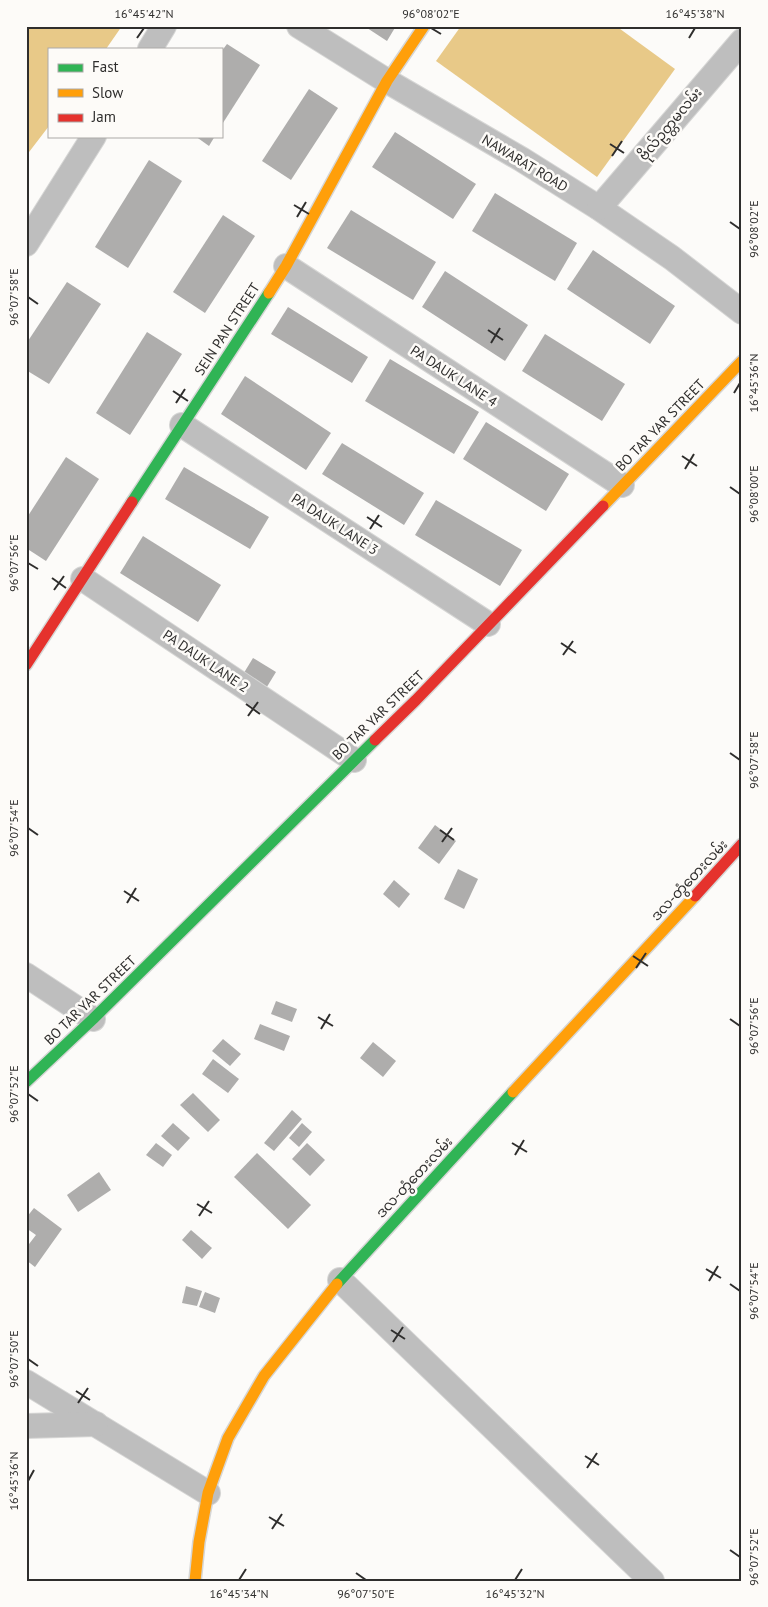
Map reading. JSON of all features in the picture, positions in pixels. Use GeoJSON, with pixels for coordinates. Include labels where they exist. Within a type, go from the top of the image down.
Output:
{"type":"FeatureCollection","features":[{"type":"Feature","properties":{"kind":"street"},"geometry":{"type":"LineString","coordinates":[[151,48],[164,26]]}},
{"type":"Feature","properties":{"kind":"street","name":"NAWARAT ROAD"},"geometry":{"type":"LineString","coordinates":[[299,26],[599,208],[672,258],[742,312]]}},
{"type":"Feature","properties":{"kind":"street","name":"SEIN PAN STREET"},"geometry":{"type":"LineString","coordinates":[[26,665],[286,266],[388,81],[424,26]]}},
{"type":"Feature","properties":{"kind":"street","name":"ဗိုလ်ဥတ္တမလမ်း"},"geometry":{"type":"LineString","coordinates":[[599,208],[742,41]]}},
{"type":"Feature","properties":{"kind":"street"},"geometry":{"type":"LineString","coordinates":[[26,244],[93,138]]}},
{"type":"Feature","properties":{"kind":"street","name":"PA DAUK LANE 4"},"geometry":{"type":"LineString","coordinates":[[286,266],[622,486]]}},
{"type":"Feature","properties":{"kind":"street","name":"BO TAR YAR STREET"},"geometry":{"type":"LineString","coordinates":[[26,1082],[416,700],[742,360]]}},
{"type":"Feature","properties":{"kind":"street","name":"PA DAUK LANE 3"},"geometry":{"type":"LineString","coordinates":[[182,424],[488,624]]}},
{"type":"Feature","properties":{"kind":"street","name":"PA DAUK LANE 2"},"geometry":{"type":"LineString","coordinates":[[83,579],[354,760]]}},
{"type":"Feature","properties":{"kind":"street","name":"ဒလ-တွံတေးလမ်း"},"geometry":{"type":"LineString","coordinates":[[195,1581],[199,1542],[208,1493],[228,1438],[264,1376],[340,1280],[742,844]]}},
{"type":"Feature","properties":{"kind":"street"},"geometry":{"type":"LineString","coordinates":[[26,975],[93,1018]]}},
{"type":"Feature","properties":{"kind":"street"},"geometry":{"type":"LineString","coordinates":[[340,1280],[652,1581]]}},
{"type":"Feature","properties":{"kind":"street"},"geometry":{"type":"LineString","coordinates":[[26,1382],[208,1493]]}},
{"type":"Feature","properties":{"kind":"street"},"geometry":{"type":"LineString","coordinates":[[26,1426],[96,1424]]}},
{"type":"Feature","properties":{"kind":"shaded area"},"geometry":{"type":"Polygon","coordinates":[[[26,26],[122,26],[107,48],[48,48],[48,127],[26,156],[26,26]]]}},
{"type":"Feature","properties":{"kind":"shaded area"},"geometry":{"type":"Polygon","coordinates":[[[461,26],[616,26],[675,69],[597,177],[436,61],[461,26]]]}},
{"type":"Feature","properties":{"kind":"building"},"geometry":{"type":"Polygon","coordinates":[[[364,26],[396,26],[387,41],[364,26]]]}},
{"type":"Feature","properties":{"kind":"building"},"geometry":{"type":"Polygon","coordinates":[[[227,44],[260,65],[222,124],[222,51],[227,44]]]}},
{"type":"Feature","properties":{"kind":"building"},"geometry":{"type":"Polygon","coordinates":[[[309,89],[338,108],[291,180],[262,161],[309,89]]]}},
{"type":"Feature","properties":{"kind":"building"},"geometry":{"type":"Polygon","coordinates":[[[395,132],[476,184],[453,219],[372,167],[395,132]]]}},
{"type":"Feature","properties":{"kind":"building"},"geometry":{"type":"Polygon","coordinates":[[[198,138],[214,138],[209,146],[198,138]]]}},
{"type":"Feature","properties":{"kind":"building"},"geometry":{"type":"Polygon","coordinates":[[[149,160],[182,181],[128,268],[95,247],[149,160]]]}},
{"type":"Feature","properties":{"kind":"building"},"geometry":{"type":"Polygon","coordinates":[[[495,193],[577,243],[555,281],[472,231],[495,193]]]}},
{"type":"Feature","properties":{"kind":"building"},"geometry":{"type":"Polygon","coordinates":[[[351,210],[436,262],[413,300],[327,248],[351,210]]]}},
{"type":"Feature","properties":{"kind":"building"},"geometry":{"type":"Polygon","coordinates":[[[223,215],[255,236],[205,313],[173,292],[223,215]]]}},
{"type":"Feature","properties":{"kind":"building"},"geometry":{"type":"Polygon","coordinates":[[[593,250],[675,306],[650,344],[567,289],[593,250]]]}},
{"type":"Feature","properties":{"kind":"building"},"geometry":{"type":"Polygon","coordinates":[[[445,271],[528,325],[505,361],[422,307],[445,271]]]}},
{"type":"Feature","properties":{"kind":"building"},"geometry":{"type":"Polygon","coordinates":[[[67,282],[101,304],[49,384],[26,370],[26,344],[67,282]]]}},
{"type":"Feature","properties":{"kind":"building"},"geometry":{"type":"Polygon","coordinates":[[[288,307],[368,357],[352,383],[271,334],[288,307]]]}},
{"type":"Feature","properties":{"kind":"building"},"geometry":{"type":"Polygon","coordinates":[[[147,332],[182,354],[130,435],[96,413],[147,332]]]}},
{"type":"Feature","properties":{"kind":"building"},"geometry":{"type":"Polygon","coordinates":[[[545,334],[625,384],[602,421],[522,371],[545,334]]]}},
{"type":"Feature","properties":{"kind":"building"},"geometry":{"type":"Polygon","coordinates":[[[390,359],[479,412],[454,454],[365,401],[390,359]]]}},
{"type":"Feature","properties":{"kind":"building"},"geometry":{"type":"Polygon","coordinates":[[[245,376],[331,433],[306,470],[221,414],[245,376]]]}},
{"type":"Feature","properties":{"kind":"building"},"geometry":{"type":"Polygon","coordinates":[[[486,422],[569,474],[546,511],[463,459],[486,422]]]}},
{"type":"Feature","properties":{"kind":"building"},"geometry":{"type":"Polygon","coordinates":[[[342,443],[424,493],[404,525],[322,474],[342,443]]]}},
{"type":"Feature","properties":{"kind":"building"},"geometry":{"type":"Polygon","coordinates":[[[66,457],[99,479],[46,561],[26,548],[26,519],[66,457]]]}},
{"type":"Feature","properties":{"kind":"building"},"geometry":{"type":"Polygon","coordinates":[[[184,467],[269,517],[250,549],[165,499],[184,467]]]}},
{"type":"Feature","properties":{"kind":"building"},"geometry":{"type":"Polygon","coordinates":[[[436,500],[522,550],[500,586],[415,535],[436,500]]]}},
{"type":"Feature","properties":{"kind":"building"},"geometry":{"type":"Polygon","coordinates":[[[143,536],[221,585],[198,622],[120,573],[143,536]]]}},
{"type":"Feature","properties":{"kind":"building"},"geometry":{"type":"Polygon","coordinates":[[[253,658],[276,672],[265,690],[242,676],[253,658]]]}},
{"type":"Feature","properties":{"kind":"building"},"geometry":{"type":"Polygon","coordinates":[[[435,825],[456,841],[439,864],[418,848],[435,825]]]}},
{"type":"Feature","properties":{"kind":"building"},"geometry":{"type":"Polygon","coordinates":[[[458,869],[478,879],[464,909],[444,899],[458,869]]]}},
{"type":"Feature","properties":{"kind":"building"},"geometry":{"type":"Polygon","coordinates":[[[394,880],[410,894],[399,908],[383,894],[394,880]]]}},
{"type":"Feature","properties":{"kind":"building"},"geometry":{"type":"Polygon","coordinates":[[[276,1001],[297,1009],[292,1022],[271,1014],[276,1001]]]}},
{"type":"Feature","properties":{"kind":"building"},"geometry":{"type":"Polygon","coordinates":[[[260,1024],[290,1036],[284,1051],[254,1039],[260,1024]]]}},
{"type":"Feature","properties":{"kind":"building"},"geometry":{"type":"Polygon","coordinates":[[[223,1039],[241,1054],[230,1066],[212,1051],[223,1039]]]}},
{"type":"Feature","properties":{"kind":"building"},"geometry":{"type":"Polygon","coordinates":[[[373,1042],[396,1061],[383,1077],[360,1058],[373,1042]]]}},
{"type":"Feature","properties":{"kind":"building"},"geometry":{"type":"Polygon","coordinates":[[[213,1059],[239,1079],[228,1093],[202,1074],[213,1059]]]}},
{"type":"Feature","properties":{"kind":"building"},"geometry":{"type":"Polygon","coordinates":[[[193,1093],[220,1120],[208,1132],[180,1105],[193,1093]]]}},
{"type":"Feature","properties":{"kind":"building"},"geometry":{"type":"Polygon","coordinates":[[[292,1110],[302,1119],[274,1151],[264,1143],[292,1110]]]}},
{"type":"Feature","properties":{"kind":"building"},"geometry":{"type":"Polygon","coordinates":[[[173,1123],[190,1138],[178,1151],[161,1136],[173,1123]]]}},
{"type":"Feature","properties":{"kind":"building"},"geometry":{"type":"Polygon","coordinates":[[[302,1123],[312,1132],[299,1147],[289,1138],[302,1123]]]}},
{"type":"Feature","properties":{"kind":"building"},"geometry":{"type":"Polygon","coordinates":[[[156,1143],[172,1155],[163,1167],[146,1155],[156,1143]]]}},
{"type":"Feature","properties":{"kind":"building"},"geometry":{"type":"Polygon","coordinates":[[[307,1143],[325,1160],[310,1176],[292,1159],[307,1143]]]}},
{"type":"Feature","properties":{"kind":"building"},"geometry":{"type":"Polygon","coordinates":[[[257,1153],[311,1205],[288,1229],[234,1177],[257,1153]]]}},
{"type":"Feature","properties":{"kind":"building"},"geometry":{"type":"Polygon","coordinates":[[[99,1172],[111,1190],[78,1212],[67,1195],[99,1172]]]}},
{"type":"Feature","properties":{"kind":"building"},"geometry":{"type":"Polygon","coordinates":[[[34,1208],[62,1229],[35,1267],[26,1260],[26,1248],[36,1235],[26,1228],[26,1218],[34,1208]]]}},
{"type":"Feature","properties":{"kind":"building"},"geometry":{"type":"Polygon","coordinates":[[[191,1230],[212,1248],[202,1259],[182,1240],[191,1230]]]}},
{"type":"Feature","properties":{"kind":"building"},"geometry":{"type":"Polygon","coordinates":[[[186,1286],[202,1291],[197,1306],[182,1303],[186,1286]]]}},
{"type":"Feature","properties":{"kind":"building"},"geometry":{"type":"Polygon","coordinates":[[[205,1292],[220,1298],[215,1313],[199,1307],[205,1292]]]}},
{"type":"Feature","properties":{"kind":"traffic: fast"},"geometry":{"type":"LineString","coordinates":[[132,502],[269,293]]}},
{"type":"Feature","properties":{"kind":"traffic: fast"},"geometry":{"type":"LineString","coordinates":[[26,1082],[93,1019],[375,740]]}},
{"type":"Feature","properties":{"kind":"traffic: fast"},"geometry":{"type":"LineString","coordinates":[[337,1284],[513,1092]]}},
{"type":"Feature","properties":{"kind":"traffic: slow"},"geometry":{"type":"LineString","coordinates":[[269,293],[286,266],[387,81],[424,26]]}},
{"type":"Feature","properties":{"kind":"traffic: slow"},"geometry":{"type":"LineString","coordinates":[[603,506],[742,361]]}},
{"type":"Feature","properties":{"kind":"traffic: slow"},"geometry":{"type":"LineString","coordinates":[[513,1092],[695,896]]}},
{"type":"Feature","properties":{"kind":"traffic: slow"},"geometry":{"type":"LineString","coordinates":[[195,1581],[199,1542],[208,1493],[228,1438],[264,1376],[337,1284]]}},
{"type":"Feature","properties":{"kind":"traffic: jam"},"geometry":{"type":"LineString","coordinates":[[26,665],[132,502]]}},
{"type":"Feature","properties":{"kind":"traffic: jam"},"geometry":{"type":"LineString","coordinates":[[375,740],[603,506]]}},
{"type":"Feature","properties":{"kind":"traffic: jam"},"geometry":{"type":"LineString","coordinates":[[695,896],[742,844]]}}]}
